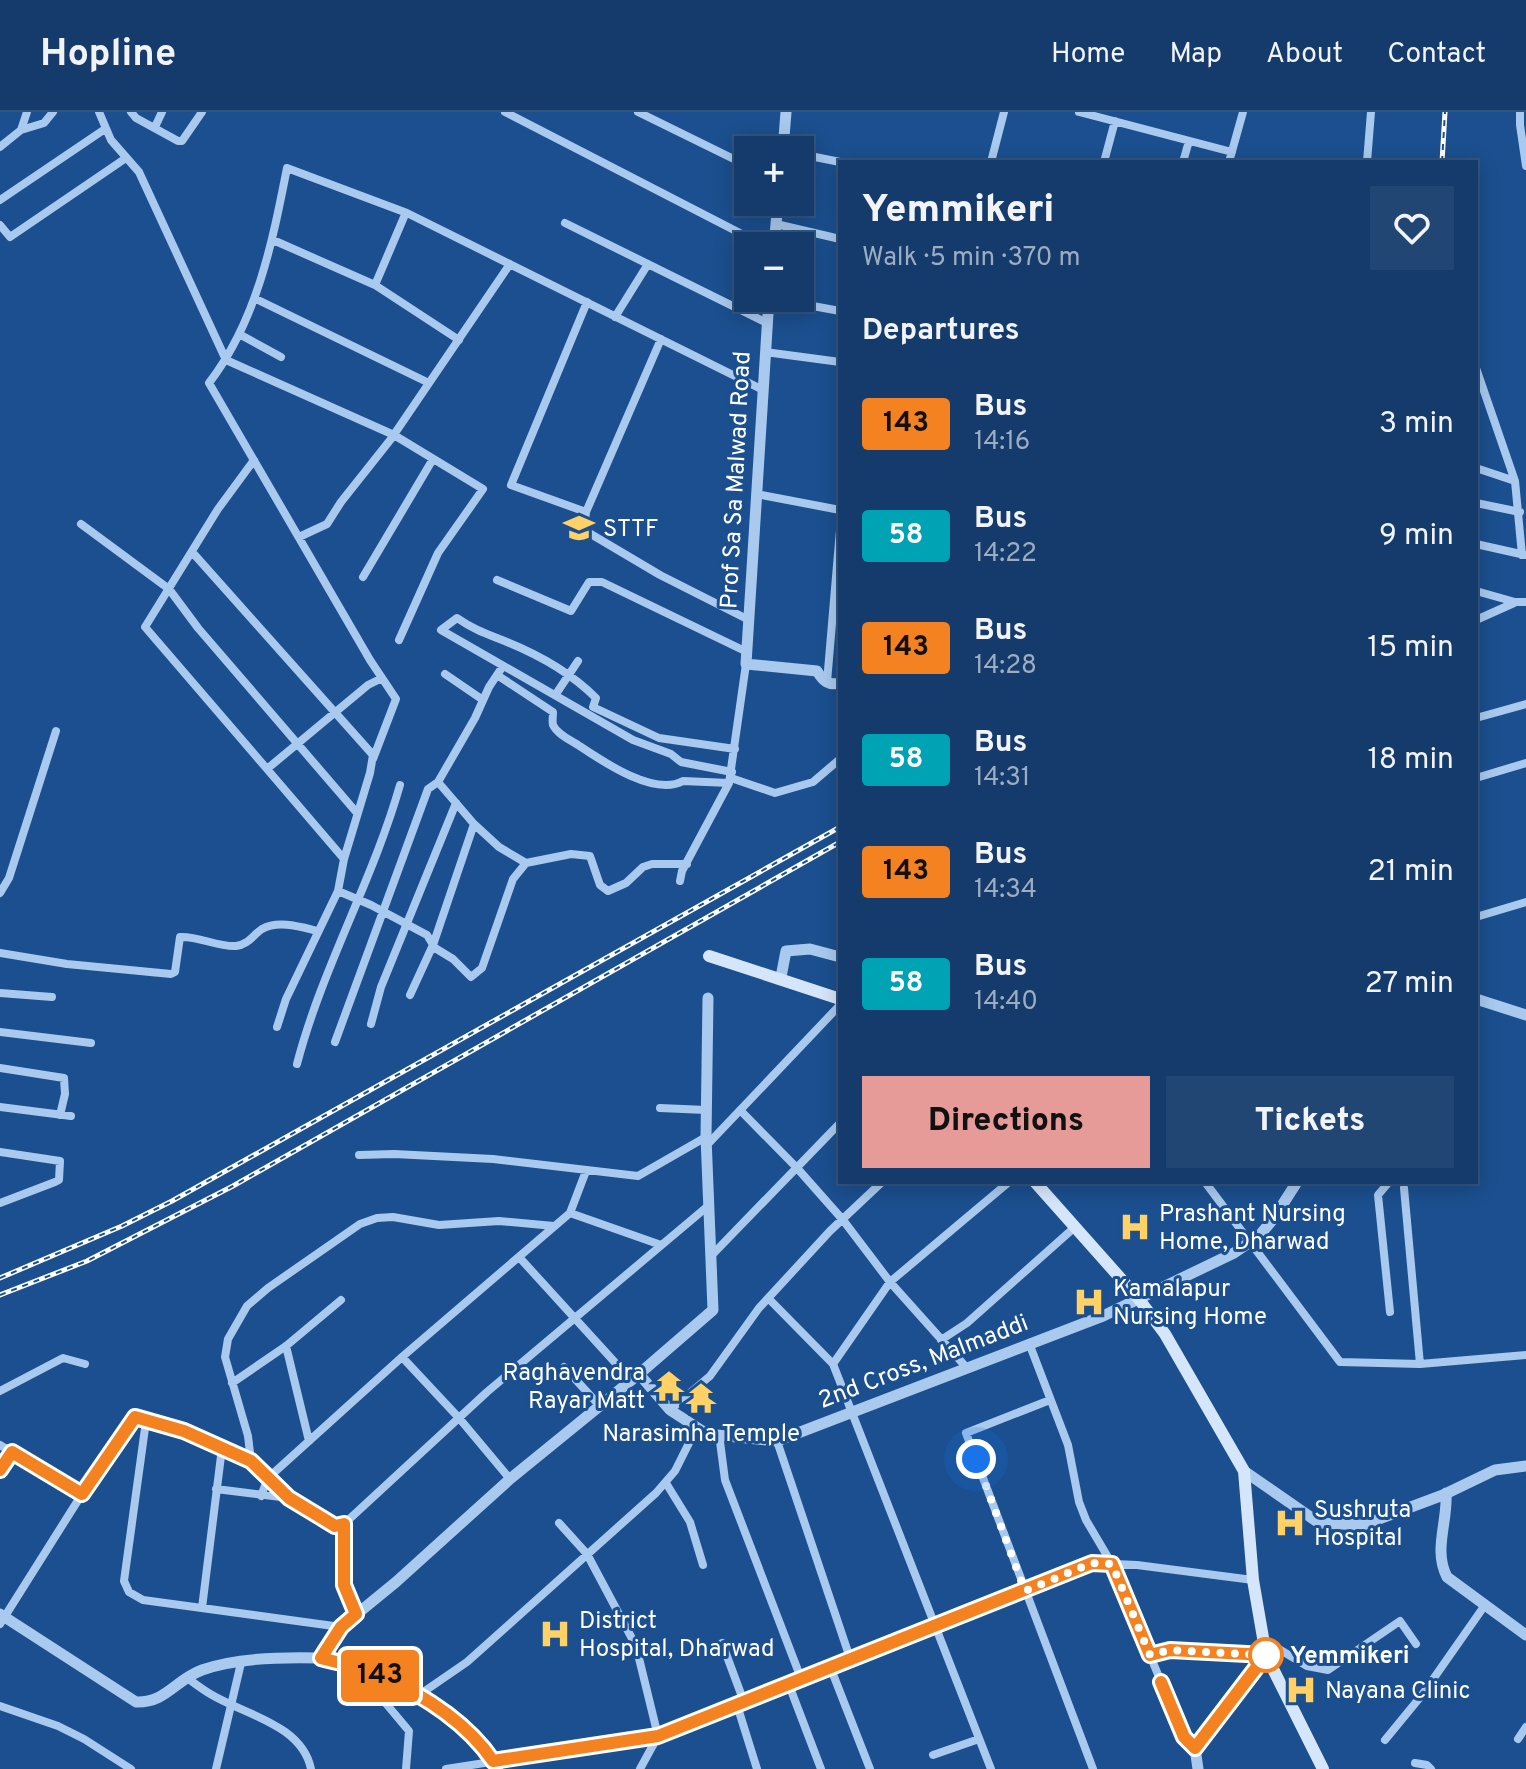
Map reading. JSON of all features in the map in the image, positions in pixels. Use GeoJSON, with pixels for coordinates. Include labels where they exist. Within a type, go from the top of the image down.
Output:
{"type":"FeatureCollection","features":[{"type":"Feature","properties":{"kind":"main road"},"geometry":{"type":"LineString","coordinates":[[709,956],[781,977],[838,998]]}},
{"type":"Feature","properties":{"kind":"main road"},"geometry":{"type":"LineString","coordinates":[[1037,1184],[1138,1298],[1165,1334],[1244,1471],[1253,1580],[1266,1655],[1323,1769]]}},
{"type":"Feature","properties":{"kind":"street"},"geometry":{"type":"LineString","coordinates":[[21,130],[27,112]]}},
{"type":"Feature","properties":{"kind":"street"},"geometry":{"type":"LineString","coordinates":[[0,147],[21,130],[44,123],[53,112]]}},
{"type":"Feature","properties":{"kind":"street"},"geometry":{"type":"LineString","coordinates":[[99,112],[111,140],[139,172],[226,360],[394,435],[483,489],[438,553],[399,640]]}},
{"type":"Feature","properties":{"kind":"street"},"geometry":{"type":"LineString","coordinates":[[131,112],[172,139],[182,141],[202,112]]}},
{"type":"Feature","properties":{"kind":"street"},"geometry":{"type":"LineString","coordinates":[[155,127],[162,112]]}},
{"type":"Feature","properties":{"kind":"street"},"geometry":{"type":"LineString","coordinates":[[505,112],[738,232]]}},
{"type":"Feature","properties":{"kind":"street"},"geometry":{"type":"LineString","coordinates":[[638,112],[734,159]]}},
{"type":"Feature","properties":{"kind":"street"},"geometry":{"type":"LineString","coordinates":[[784,136],[786,112]]}},
{"type":"Feature","properties":{"kind":"street"},"geometry":{"type":"LineString","coordinates":[[992,160],[1004,112]]}},
{"type":"Feature","properties":{"kind":"street"},"geometry":{"type":"LineString","coordinates":[[1079,112],[1232,152]]}},
{"type":"Feature","properties":{"kind":"street"},"geometry":{"type":"LineString","coordinates":[[1230,160],[1243,112]]}},
{"type":"Feature","properties":{"kind":"street"},"geometry":{"type":"LineString","coordinates":[[1367,160],[1371,112]]}},
{"type":"Feature","properties":{"kind":"street"},"geometry":{"type":"LineString","coordinates":[[1520,112],[1526,166]]}},
{"type":"Feature","properties":{"kind":"street"},"geometry":{"type":"LineString","coordinates":[[1105,160],[1115,121]]}},
{"type":"Feature","properties":{"kind":"street"},"geometry":{"type":"LineString","coordinates":[[0,200],[105,129]]}},
{"type":"Feature","properties":{"kind":"street"},"geometry":{"type":"LineString","coordinates":[[1184,160],[1189,141]]}},
{"type":"Feature","properties":{"kind":"street"},"geometry":{"type":"LineString","coordinates":[[814,157],[838,162]]}},
{"type":"Feature","properties":{"kind":"street"},"geometry":{"type":"LineString","coordinates":[[0,225],[10,237],[126,158]]}},
{"type":"Feature","properties":{"kind":"street"},"geometry":{"type":"LineString","coordinates":[[193,553],[263,628],[373,755],[373,759],[396,699],[209,383],[226,360],[256,299],[273,240],[287,168],[407,213],[763,390]]}},
{"type":"Feature","properties":{"kind":"street"},"geometry":{"type":"LineString","coordinates":[[775,232],[777,216]]}},
{"type":"Feature","properties":{"kind":"street"},"geometry":{"type":"LineString","coordinates":[[375,285],[404,217]]}},
{"type":"Feature","properties":{"kind":"street"},"geometry":{"type":"LineString","coordinates":[[565,223],[767,323]]}},
{"type":"Feature","properties":{"kind":"street"},"geometry":{"type":"LineString","coordinates":[[776,224],[838,239]]}},
{"type":"Feature","properties":{"kind":"street"},"geometry":{"type":"LineString","coordinates":[[273,240],[375,285],[459,340]]}},
{"type":"Feature","properties":{"kind":"street"},"geometry":{"type":"LineString","coordinates":[[299,537],[327,524],[394,435],[510,264]]}},
{"type":"Feature","properties":{"kind":"street"},"geometry":{"type":"LineString","coordinates":[[615,317],[648,264]]}},
{"type":"Feature","properties":{"kind":"street"},"geometry":{"type":"LineString","coordinates":[[256,299],[429,383]]}},
{"type":"Feature","properties":{"kind":"street"},"geometry":{"type":"LineString","coordinates":[[586,512],[511,485],[587,302]]}},
{"type":"Feature","properties":{"kind":"street"},"geometry":{"type":"LineString","coordinates":[[814,306],[838,311]]}},
{"type":"Feature","properties":{"kind":"street","name":"Prof Sa Sa Malwad Road"},"geometry":{"type":"LineString","coordinates":[[746,658],[768,312]]}},
{"type":"Feature","properties":{"kind":"street"},"geometry":{"type":"LineString","coordinates":[[239,334],[281,357]]}},
{"type":"Feature","properties":{"kind":"street"},"geometry":{"type":"LineString","coordinates":[[661,339],[586,512],[584,530],[660,575],[749,620]]}},
{"type":"Feature","properties":{"kind":"street"},"geometry":{"type":"LineString","coordinates":[[765,352],[838,362]]}},
{"type":"Feature","properties":{"kind":"street"},"geometry":{"type":"LineString","coordinates":[[1478,374],[1515,481],[1524,555],[1478,544]]}},
{"type":"Feature","properties":{"kind":"street"},"geometry":{"type":"LineString","coordinates":[[363,577],[433,459]]}},
{"type":"Feature","properties":{"kind":"street"},"geometry":{"type":"LineString","coordinates":[[254,460],[218,509],[145,627],[344,859]]}},
{"type":"Feature","properties":{"kind":"street"},"geometry":{"type":"LineString","coordinates":[[1478,469],[1515,481]]}},
{"type":"Feature","properties":{"kind":"street"},"geometry":{"type":"LineString","coordinates":[[756,494],[838,510]]}},
{"type":"Feature","properties":{"kind":"street"},"geometry":{"type":"LineString","coordinates":[[1478,503],[1520,512]]}},
{"type":"Feature","properties":{"kind":"street"},"geometry":{"type":"LineString","coordinates":[[81,524],[169,589],[357,813]]}},
{"type":"Feature","properties":{"kind":"street"},"geometry":{"type":"LineString","coordinates":[[827,682],[838,553]]}},
{"type":"Feature","properties":{"kind":"street"},"geometry":{"type":"LineString","coordinates":[[497,580],[571,611],[589,582],[602,582],[746,658],[817,671],[827,682],[838,683]]}},
{"type":"Feature","properties":{"kind":"street"},"geometry":{"type":"LineString","coordinates":[[1478,592],[1526,602]]}},
{"type":"Feature","properties":{"kind":"street"},"geometry":{"type":"LineString","coordinates":[[1478,619],[1515,602]]}},
{"type":"Feature","properties":{"kind":"street"},"geometry":{"type":"LineString","coordinates":[[735,749],[659,738],[641,731],[593,707],[596,698],[571,676],[509,643],[481,634],[457,618],[441,630],[633,740],[671,754],[681,762],[775,793],[813,782],[838,761]]}},
{"type":"Feature","properties":{"kind":"street"},"geometry":{"type":"LineString","coordinates":[[680,881],[731,778],[746,658]]}},
{"type":"Feature","properties":{"kind":"street"},"geometry":{"type":"LineString","coordinates":[[556,694],[571,676],[578,661]]}},
{"type":"Feature","properties":{"kind":"street"},"geometry":{"type":"LineString","coordinates":[[335,1042],[425,805],[428,789],[438,782],[503,666]]}},
{"type":"Feature","properties":{"kind":"street"},"geometry":{"type":"LineString","coordinates":[[445,674],[483,700]]}},
{"type":"Feature","properties":{"kind":"street"},"geometry":{"type":"LineString","coordinates":[[497,675],[553,712],[553,725],[561,734],[615,769],[658,784],[731,778]]}},
{"type":"Feature","properties":{"kind":"street"},"geometry":{"type":"LineString","coordinates":[[267,769],[368,685],[382,678]]}},
{"type":"Feature","properties":{"kind":"street"},"geometry":{"type":"LineString","coordinates":[[1478,717],[1526,704]]}},
{"type":"Feature","properties":{"kind":"street"},"geometry":{"type":"LineString","coordinates":[[0,893],[9,878],[56,731]]}},
{"type":"Feature","properties":{"kind":"street"},"geometry":{"type":"LineString","coordinates":[[277,1027],[286,999],[338,891],[373,755]]}},
{"type":"Feature","properties":{"kind":"street"},"geometry":{"type":"LineString","coordinates":[[1478,777],[1526,763]]}},
{"type":"Feature","properties":{"kind":"street"},"geometry":{"type":"LineString","coordinates":[[438,782],[474,824],[499,847],[526,863],[582,853],[593,861],[600,885],[608,891],[626,883],[643,867],[687,864]]}},
{"type":"Feature","properties":{"kind":"street"},"geometry":{"type":"LineString","coordinates":[[297,1064],[313,1011],[390,819],[400,785]]}},
{"type":"Feature","properties":{"kind":"street"},"geometry":{"type":"LineString","coordinates":[[371,1024],[381,987],[456,803]]}},
{"type":"Feature","properties":{"kind":"street"},"geometry":{"type":"LineString","coordinates":[[410,995],[433,945],[474,824]]}},
{"type":"Feature","properties":{"kind":"street"},"geometry":{"type":"LineString","coordinates":[[338,891],[427,935],[433,945],[471,977],[482,968],[513,879],[526,863]]}},
{"type":"Feature","properties":{"kind":"street"},"geometry":{"type":"LineString","coordinates":[[1478,916],[1526,902]]}},
{"type":"Feature","properties":{"kind":"street"},"geometry":{"type":"LineString","coordinates":[[0,953],[67,964],[171,974],[175,972],[180,937],[236,946],[249,942],[272,925],[318,931]]}},
{"type":"Feature","properties":{"kind":"street"},"geometry":{"type":"LineString","coordinates":[[781,977],[786,951],[810,949],[838,956]]}},
{"type":"Feature","properties":{"kind":"street"},"geometry":{"type":"LineString","coordinates":[[0,993],[52,997]]}},
{"type":"Feature","properties":{"kind":"street"},"geometry":{"type":"LineString","coordinates":[[321,1658],[341,1627],[510,1479],[713,1310],[706,1141],[708,998]]}},
{"type":"Feature","properties":{"kind":"street"},"geometry":{"type":"LineString","coordinates":[[1478,1000],[1526,1015]]}},
{"type":"Feature","properties":{"kind":"street"},"geometry":{"type":"LineString","coordinates":[[359,1155],[493,1159],[638,1176],[706,1141],[740,1110],[838,1007]]}},
{"type":"Feature","properties":{"kind":"street"},"geometry":{"type":"LineString","coordinates":[[0,1032],[91,1043]]}},
{"type":"Feature","properties":{"kind":"street"},"geometry":{"type":"LineString","coordinates":[[0,1068],[64,1078],[65,1094],[60,1115]]}},
{"type":"Feature","properties":{"kind":"street"},"geometry":{"type":"LineString","coordinates":[[0,1107],[71,1116]]}},
{"type":"Feature","properties":{"kind":"street"},"geometry":{"type":"LineString","coordinates":[[660,1108],[706,1110]]}},
{"type":"Feature","properties":{"kind":"street"},"geometry":{"type":"LineString","coordinates":[[740,1110],[843,1220],[890,1282],[966,1367]]}},
{"type":"Feature","properties":{"kind":"street"},"geometry":{"type":"LineString","coordinates":[[711,1257],[838,1125]]}},
{"type":"Feature","properties":{"kind":"street"},"geometry":{"type":"LineString","coordinates":[[0,1152],[60,1161],[59,1180],[0,1203]]}},
{"type":"Feature","properties":{"kind":"street"},"geometry":{"type":"LineString","coordinates":[[261,1496],[268,1478],[402,1357],[570,1213],[586,1171]]}},
{"type":"Feature","properties":{"kind":"street"},"geometry":{"type":"LineString","coordinates":[[670,1410],[710,1376],[768,1298],[880,1184]]}},
{"type":"Feature","properties":{"kind":"street"},"geometry":{"type":"LineString","coordinates":[[833,1364],[890,1282],[1007,1184]]}},
{"type":"Feature","properties":{"kind":"street"},"geometry":{"type":"LineString","coordinates":[[1206,1184],[1340,1362],[1420,1364],[1526,1355]]}},
{"type":"Feature","properties":{"kind":"street","name":"2nd Cross, Malmaddi"},"geometry":{"type":"LineString","coordinates":[[635,1377],[670,1410],[707,1434],[777,1441],[1103,1316],[1234,1253],[1259,1236],[1296,1184]]}},
{"type":"Feature","properties":{"kind":"street"},"geometry":{"type":"LineString","coordinates":[[1387,1184],[1378,1195],[1390,1312]]}},
{"type":"Feature","properties":{"kind":"street"},"geometry":{"type":"LineString","coordinates":[[1404,1188],[1420,1364]]}},
{"type":"Feature","properties":{"kind":"street"},"geometry":{"type":"LineString","coordinates":[[0,1197],[12,1199]]}},
{"type":"Feature","properties":{"kind":"street"},"geometry":{"type":"LineString","coordinates":[[496,1765],[450,1717],[419,1695],[372,1672],[321,1658],[281,1657],[206,1668],[186,1677],[152,1703],[136,1702],[1,1618],[135,1417],[184,1431],[251,1461],[289,1498],[335,1526],[344,1524],[459,1418],[708,1206]]}},
{"type":"Feature","properties":{"kind":"street"},"geometry":{"type":"LineString","coordinates":[[570,1213],[661,1245]]}},
{"type":"Feature","properties":{"kind":"street"},"geometry":{"type":"LineString","coordinates":[[251,1461],[248,1436],[225,1357],[228,1339],[247,1306],[360,1224],[377,1218],[393,1217],[439,1225],[499,1221],[554,1226]]}},
{"type":"Feature","properties":{"kind":"street"},"geometry":{"type":"LineString","coordinates":[[941,1340],[967,1323],[1075,1227]]}},
{"type":"Feature","properties":{"kind":"street"},"geometry":{"type":"LineString","coordinates":[[519,1257],[574,1318],[635,1377]]}},
{"type":"Feature","properties":{"kind":"street"},"geometry":{"type":"LineString","coordinates":[[768,1298],[833,1364],[991,1769]]}},
{"type":"Feature","properties":{"kind":"street"},"geometry":{"type":"LineString","coordinates":[[232,1383],[286,1346],[341,1300]]}},
{"type":"Feature","properties":{"kind":"street"},"geometry":{"type":"LineString","coordinates":[[1029,1343],[1068,1445],[1079,1502],[1086,1520],[1112,1564],[1184,1737],[1195,1748]]}},
{"type":"Feature","properties":{"kind":"street"},"geometry":{"type":"LineString","coordinates":[[286,1346],[309,1441]]}},
{"type":"Feature","properties":{"kind":"street"},"geometry":{"type":"LineString","coordinates":[[402,1357],[510,1479]]}},
{"type":"Feature","properties":{"kind":"street"},"geometry":{"type":"LineString","coordinates":[[0,1391],[63,1358],[85,1364]]}},
{"type":"Feature","properties":{"kind":"street"},"geometry":{"type":"LineString","coordinates":[[564,1367],[600,1406]]}},
{"type":"Feature","properties":{"kind":"street"},"geometry":{"type":"LineString","coordinates":[[1050,1400],[966,1433],[1093,1769]]}},
{"type":"Feature","properties":{"kind":"street"},"geometry":{"type":"LineString","coordinates":[[146,1421],[124,1581],[129,1592],[143,1600],[341,1627]]}},
{"type":"Feature","properties":{"kind":"street"},"geometry":{"type":"LineString","coordinates":[[419,1695],[467,1662],[666,1483],[697,1427]]}},
{"type":"Feature","properties":{"kind":"street"},"geometry":{"type":"LineString","coordinates":[[719,1434],[725,1480],[802,1681]]}},
{"type":"Feature","properties":{"kind":"street"},"geometry":{"type":"LineString","coordinates":[[777,1441],[851,1661]]}},
{"type":"Feature","properties":{"kind":"street"},"geometry":{"type":"LineString","coordinates":[[0,1445],[82,1494]]}},
{"type":"Feature","properties":{"kind":"street"},"geometry":{"type":"LineString","coordinates":[[202,1608],[222,1448]]}},
{"type":"Feature","properties":{"kind":"street"},"geometry":{"type":"LineString","coordinates":[[0,1470],[12,1452]]}},
{"type":"Feature","properties":{"kind":"street"},"geometry":{"type":"LineString","coordinates":[[1244,1471],[1319,1523],[1363,1525],[1495,1470],[1526,1466]]}},
{"type":"Feature","properties":{"kind":"street"},"geometry":{"type":"LineString","coordinates":[[666,1483],[690,1522],[703,1565]]}},
{"type":"Feature","properties":{"kind":"street"},"geometry":{"type":"LineString","coordinates":[[216,1489],[289,1498]]}},
{"type":"Feature","properties":{"kind":"street"},"geometry":{"type":"LineString","coordinates":[[1446,1493],[1447,1513],[1440,1544],[1440,1564],[1447,1577],[1526,1635]]}},
{"type":"Feature","properties":{"kind":"street"},"geometry":{"type":"LineString","coordinates":[[559,1523],[587,1554],[636,1646],[658,1736],[640,1769]]}},
{"type":"Feature","properties":{"kind":"street"},"geometry":{"type":"LineString","coordinates":[[344,1524],[344,1585],[356,1614]]}},
{"type":"Feature","properties":{"kind":"street"},"geometry":{"type":"LineString","coordinates":[[446,1769],[496,1765],[658,1736],[936,1628],[1092,1563],[1137,1565],[1253,1580]]}},
{"type":"Feature","properties":{"kind":"street"},"geometry":{"type":"LineString","coordinates":[[1385,1740],[1422,1695],[1485,1605]]}},
{"type":"Feature","properties":{"kind":"street"},"geometry":{"type":"LineString","coordinates":[[1263,1640],[1307,1666],[1328,1670],[1400,1621],[1416,1644]]}},
{"type":"Feature","properties":{"kind":"street"},"geometry":{"type":"LineString","coordinates":[[722,1643],[757,1769]]}},
{"type":"Feature","properties":{"kind":"street"},"geometry":{"type":"LineString","coordinates":[[1150,1655],[1170,1650],[1266,1655]]}},
{"type":"Feature","properties":{"kind":"street"},"geometry":{"type":"LineString","coordinates":[[1196,1768],[1195,1748],[1266,1655]]}},
{"type":"Feature","properties":{"kind":"street"},"geometry":{"type":"LineString","coordinates":[[216,1769],[241,1663]]}},
{"type":"Feature","properties":{"kind":"street"},"geometry":{"type":"LineString","coordinates":[[357,1668],[409,1731],[406,1769]]}},
{"type":"Feature","properties":{"kind":"street"},"geometry":{"type":"LineString","coordinates":[[831,1669],[870,1769]]}},
{"type":"Feature","properties":{"kind":"street"},"geometry":{"type":"LineString","coordinates":[[186,1677],[212,1695],[289,1734],[308,1755],[311,1769]]}},
{"type":"Feature","properties":{"kind":"street"},"geometry":{"type":"LineString","coordinates":[[789,1685],[821,1769]]}},
{"type":"Feature","properties":{"kind":"street"},"geometry":{"type":"LineString","coordinates":[[0,1706],[58,1726],[131,1769]]}},
{"type":"Feature","properties":{"kind":"street"},"geometry":{"type":"LineString","coordinates":[[1518,1739],[1526,1727]]}},
{"type":"Feature","properties":{"kind":"street"},"geometry":{"type":"LineString","coordinates":[[933,1755],[979,1739]]}},
{"type":"Feature","properties":{"kind":"street"},"geometry":{"type":"LineString","coordinates":[[1415,1763],[1431,1769]]}},
{"type":"Feature","properties":{"kind":"railway"},"geometry":{"type":"LineString","coordinates":[[1442,160],[1445,112]]}},
{"type":"Feature","properties":{"kind":"railway"},"geometry":{"type":"LineString","coordinates":[[0,1278],[172,1201],[838,828]]}},
{"type":"Feature","properties":{"kind":"railway"},"geometry":{"type":"LineString","coordinates":[[0,1295],[87,1261],[233,1186],[838,843]]}},
{"type":"Feature","properties":{"kind":"bus line","name":"143"},"geometry":{"type":"LineString","coordinates":[[0,1470],[12,1452],[82,1494],[135,1417],[184,1431],[251,1461],[289,1498],[335,1526],[344,1524],[344,1585],[356,1614],[341,1627],[321,1658],[372,1672],[419,1695],[450,1717],[493,1761],[658,1736],[908,1639],[1092,1563],[1112,1564],[1150,1655],[1170,1650],[1266,1655],[1195,1748],[1184,1737],[1161,1682]]}},
{"type":"Feature","properties":{"kind":"place","name":"STTF"},"geometry":{"type":"Point","coordinates":[579,528]}},
{"type":"Feature","properties":{"kind":"place","name":"Prashant Nursing Home, Dharwad"},"geometry":{"type":"Point","coordinates":[1135,1227]}},
{"type":"Feature","properties":{"kind":"place","name":"Kamalapur Nursing Home"},"geometry":{"type":"Point","coordinates":[1089,1302]}},
{"type":"Feature","properties":{"kind":"place","name":"Raghavendra Rayar Matt"},"geometry":{"type":"Point","coordinates":[669,1386]}},
{"type":"Feature","properties":{"kind":"place","name":"Narasimha Temple"},"geometry":{"type":"Point","coordinates":[701,1398]}},
{"type":"Feature","properties":{"kind":"place","name":"Sushruta Hospital"},"geometry":{"type":"Point","coordinates":[1290,1523]}},
{"type":"Feature","properties":{"kind":"place","name":"District Hospital, Dharwad"},"geometry":{"type":"Point","coordinates":[555,1634]}},
{"type":"Feature","properties":{"kind":"place","name":"Yemmikeri"},"geometry":{"type":"Point","coordinates":[1266,1655]}},
{"type":"Feature","properties":{"kind":"place","name":"Nayana Clinic"},"geometry":{"type":"Point","coordinates":[1301,1690]}},
{"type":"Feature","properties":{"kind":"route"},"geometry":{"type":"LineString","coordinates":[[976,1459],[1025,1591],[1092,1563],[1112,1564],[1150,1655],[1170,1650],[1266,1655]]}}]}
